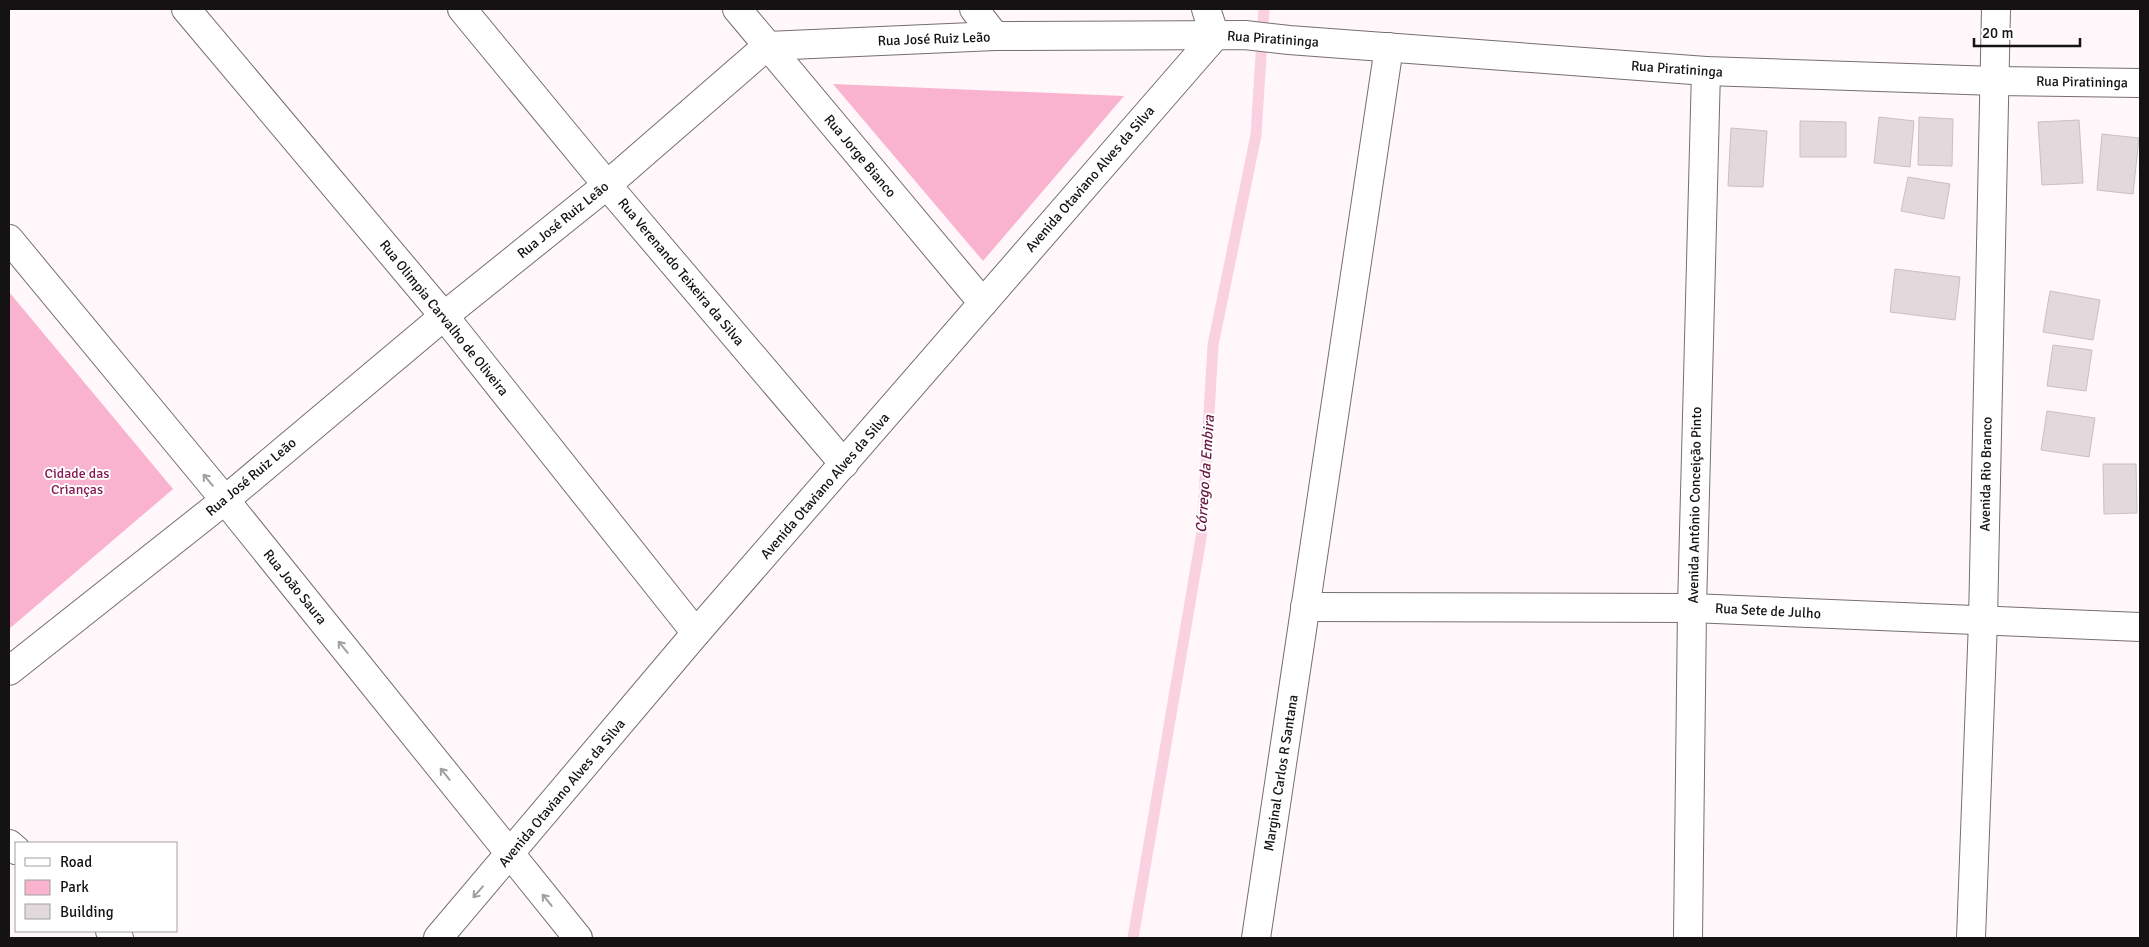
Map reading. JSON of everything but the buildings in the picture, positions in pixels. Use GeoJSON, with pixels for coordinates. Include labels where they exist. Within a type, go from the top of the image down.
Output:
{"type":"FeatureCollection","features":[{"type":"Feature","properties":{"kind":"street","name":"Rua Olimpia Carvalho de Oliveira"},"geometry":{"type":"LineString","coordinates":[[186,9],[444,316],[696,633]]}},
{"type":"Feature","properties":{"kind":"street","name":"Rua Verenando Teixeira da Silva"},"geometry":{"type":"LineString","coordinates":[[462,9],[607,185],[844,464]]}},
{"type":"Feature","properties":{"kind":"street","name":"Rua Jorge Bianco"},"geometry":{"type":"LineString","coordinates":[[737,9],[983,303]]}},
{"type":"Feature","properties":{"kind":"street"},"geometry":{"type":"LineString","coordinates":[[974,9],[995,36]]}},
{"type":"Feature","properties":{"kind":"street"},"geometry":{"type":"LineString","coordinates":[[1206,9],[1215,36]]}},
{"type":"Feature","properties":{"kind":"street","name":"Avenida Rio Branco"},"geometry":{"type":"LineString","coordinates":[[1971,938],[1983,621],[1996,9]]}},
{"type":"Feature","properties":{"kind":"street","name":"Rua Piratininga"},"geometry":{"type":"LineString","coordinates":[[1215,36],[1245,35],[1288,40],[1706,71],[1995,81],[2140,83]]}},
{"type":"Feature","properties":{"kind":"street","name":"Rua José Ruiz Leão"},"geometry":{"type":"LineString","coordinates":[[9,671],[225,500],[444,316],[607,185],[767,46],[995,36],[1215,36]]}},
{"type":"Feature","properties":{"kind":"street","name":"Avenida Otaviano Alves da Silva"},"geometry":{"type":"LineString","coordinates":[[438,938],[696,633],[1215,36]]}},
{"type":"Feature","properties":{"kind":"street","name":"Marginal Carlos R Santana"},"geometry":{"type":"LineString","coordinates":[[1256,938],[1389,47]]}},
{"type":"Feature","properties":{"kind":"street","name":"Avenida Antônio Conceição Pinto"},"geometry":{"type":"LineString","coordinates":[[1688,938],[1692,608],[1706,71]]}},
{"type":"Feature","properties":{"kind":"street","name":"Rua João Saura"},"geometry":{"type":"LineString","coordinates":[[9,239],[225,500],[578,938]]}},
{"type":"Feature","properties":{"kind":"street","name":"Rua Sete de Julho"},"geometry":{"type":"LineString","coordinates":[[1305,607],[1692,608],[2140,627]]}},
{"type":"Feature","properties":{"kind":"green space"},"geometry":{"type":"Polygon","coordinates":[[[833,84],[1124,96],[983,261],[833,84]]]}},
{"type":"Feature","properties":{"kind":"green space","name":"Cidade das Crianças"},"geometry":{"type":"Polygon","coordinates":[[[9,292],[173,489],[9,629],[9,292]]]}},
{"type":"Feature","properties":{"kind":"waterway","name":"Córrego da Embira"},"geometry":{"type":"LineString","coordinates":[[1133,938],[1202,532],[1213,345],[1256,135],[1264,9]]}}]}
